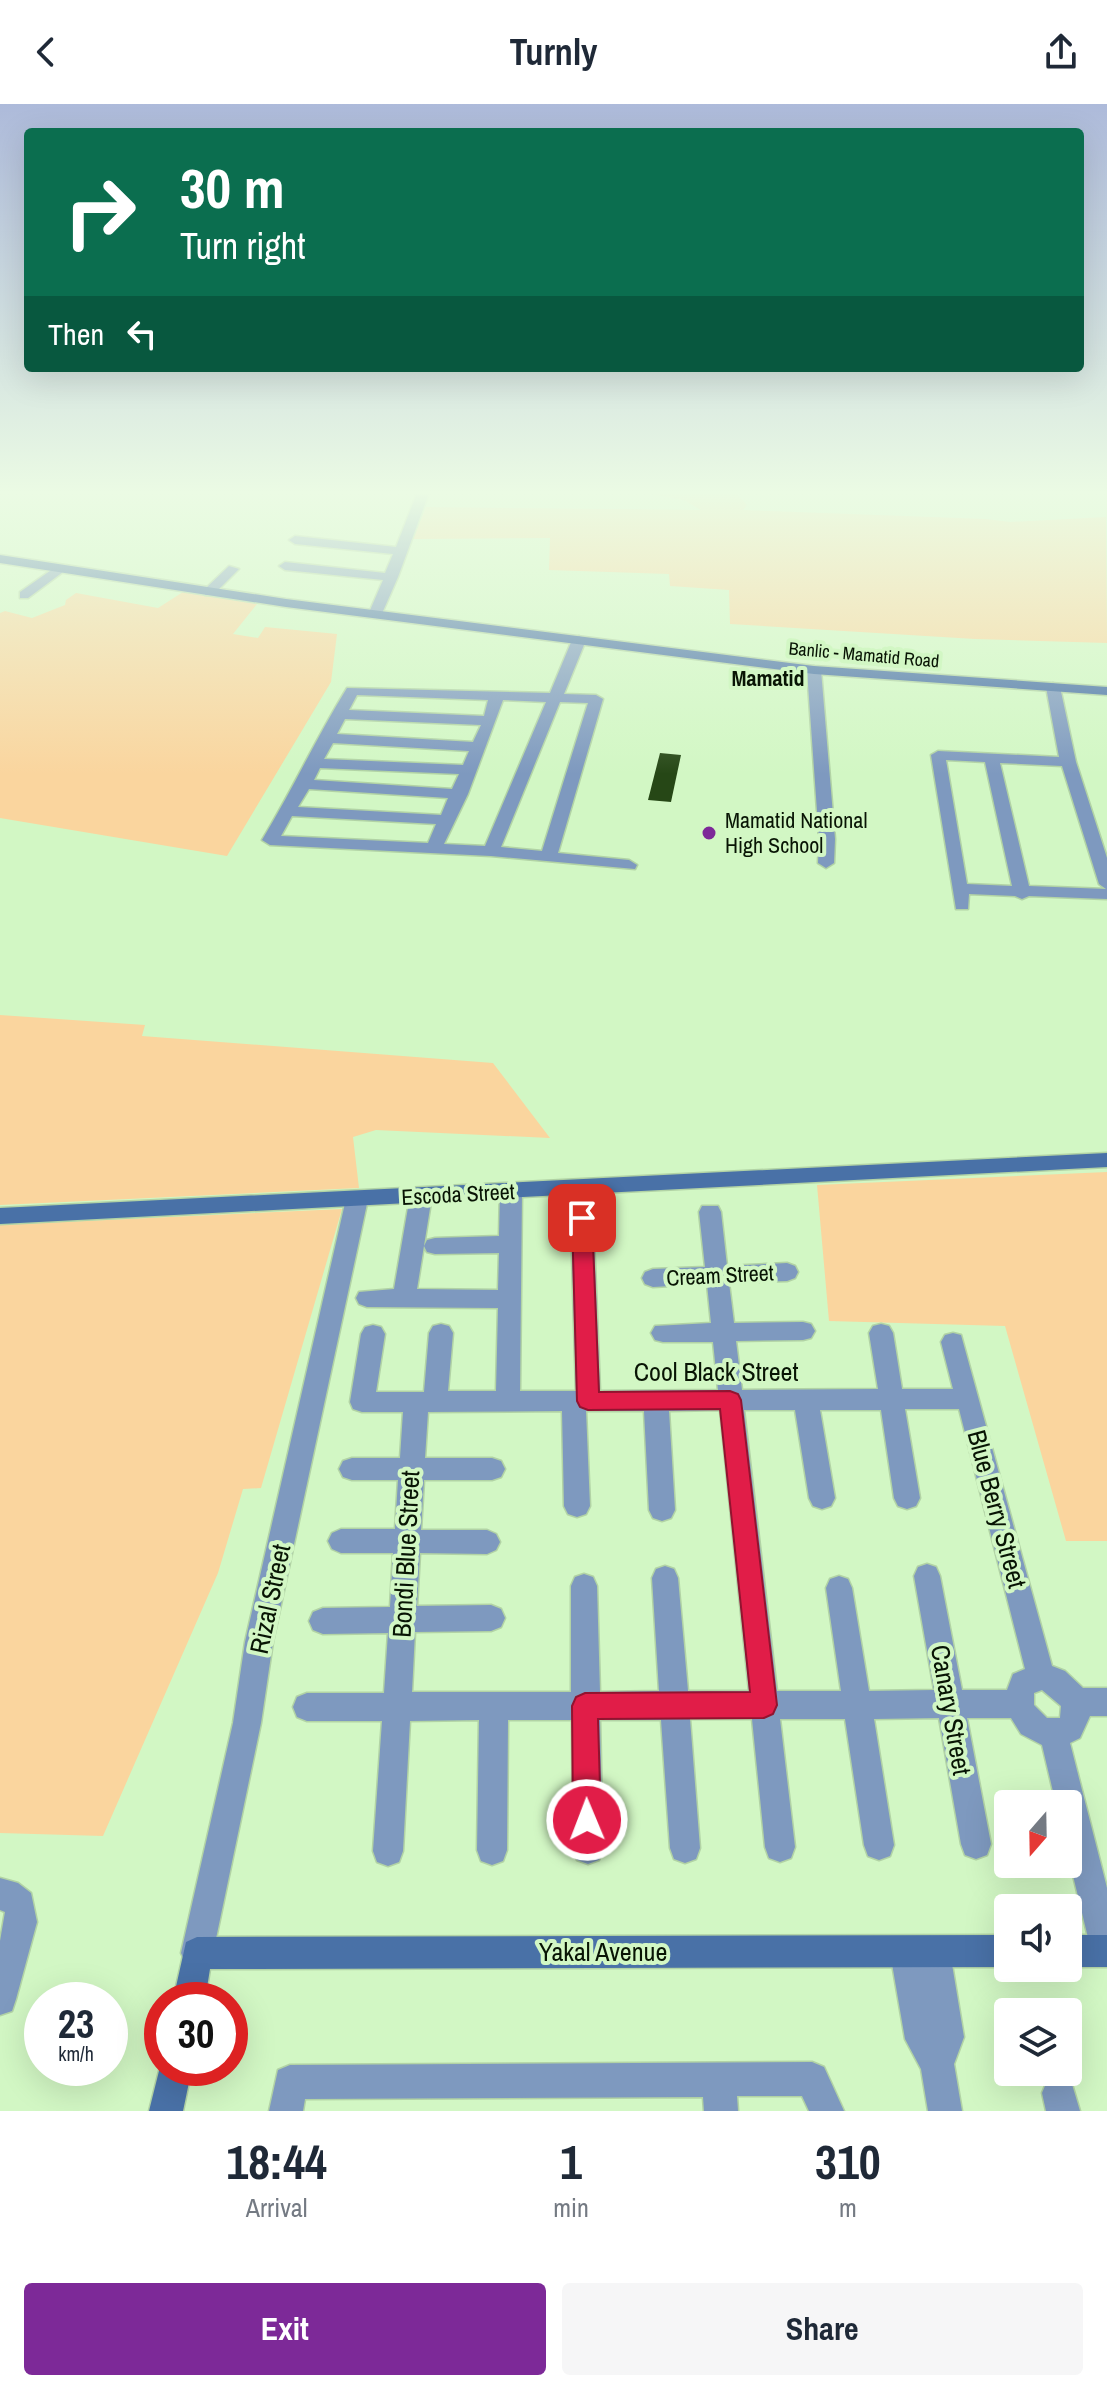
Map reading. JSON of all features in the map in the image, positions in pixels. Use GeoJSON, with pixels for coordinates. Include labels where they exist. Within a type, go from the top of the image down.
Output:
{"type":"FeatureCollection","features":[{"type":"Feature","properties":{"kind":"main road","name":"Banlic - Mamatid Road"},"geometry":{"type":"LineString","coordinates":[[175,587],[814,670],[1107,691]]}},
{"type":"Feature","properties":{"kind":"main road","name":"Escoda Street"},"geometry":{"type":"LineString","coordinates":[[0,1216],[1107,1160]]}},
{"type":"Feature","properties":{"kind":"main road"},"geometry":{"type":"LineString","coordinates":[[1082,1951],[1107,1950]]}},
{"type":"Feature","properties":{"kind":"main road","name":"Yakal Avenue"},"geometry":{"type":"LineString","coordinates":[[197,1953],[994,1951]]}},
{"type":"Feature","properties":{"kind":"main road","name":"Rizal Street"},"geometry":{"type":"LineString","coordinates":[[192,1982],[197,1953]]}},
{"type":"Feature","properties":{"kind":"main road"},"geometry":{"type":"LineString","coordinates":[[166,2111],[171,2086]]}},
{"type":"Feature","properties":{"kind":"street"},"geometry":{"type":"LineString","coordinates":[[24,595],[36,587]]}},
{"type":"Feature","properties":{"kind":"street"},"geometry":{"type":"LineString","coordinates":[[209,592],[215,587]]}},
{"type":"Feature","properties":{"kind":"street"},"geometry":{"type":"LineString","coordinates":[[375,615],[388,587]]}},
{"type":"Feature","properties":{"kind":"street"},"geometry":{"type":"LineString","coordinates":[[491,851],[579,640]]}},
{"type":"Feature","properties":{"kind":"street"},"geometry":{"type":"LineString","coordinates":[[814,670],[827,839],[826,863]]}},
{"type":"Feature","properties":{"kind":"street"},"geometry":{"type":"LineString","coordinates":[[1053,687],[1068,762],[1107,884]]}},
{"type":"Feature","properties":{"kind":"street"},"geometry":{"type":"LineString","coordinates":[[548,858],[596,699],[352,691],[325,738],[304,784],[270,840],[491,851],[548,858],[629,865]]}},
{"type":"Feature","properties":{"kind":"street"},"geometry":{"type":"LineString","coordinates":[[433,850],[460,794],[490,721],[496,698]]}},
{"type":"Feature","properties":{"kind":"street"},"geometry":{"type":"LineString","coordinates":[[339,714],[490,721]]}},
{"type":"Feature","properties":{"kind":"street"},"geometry":{"type":"LineString","coordinates":[[325,738],[478,747]]}},
{"type":"Feature","properties":{"kind":"street"},"geometry":{"type":"LineString","coordinates":[[1068,762],[938,755],[961,897],[1107,894]]}},
{"type":"Feature","properties":{"kind":"street"},"geometry":{"type":"LineString","coordinates":[[992,759],[1022,894]]}},
{"type":"Feature","properties":{"kind":"street"},"geometry":{"type":"LineString","coordinates":[[313,763],[468,770]]}},
{"type":"Feature","properties":{"kind":"street"},"geometry":{"type":"LineString","coordinates":[[304,784],[460,794]]}},
{"type":"Feature","properties":{"kind":"street"},"geometry":{"type":"LineString","coordinates":[[287,811],[446,820]]}},
{"type":"Feature","properties":{"kind":"street"},"geometry":{"type":"LineString","coordinates":[[577,1506],[581,1401],[581,1188]]}},
{"type":"Feature","properties":{"kind":"street"},"geometry":{"type":"LineString","coordinates":[[508,1401],[511,1191]]}},
{"type":"Feature","properties":{"kind":"street"},"geometry":{"type":"LineString","coordinates":[[404,1298],[421,1196]]}},
{"type":"Feature","properties":{"kind":"street","name":"Rizal Street"},"geometry":{"type":"LineString","coordinates":[[197,1953],[247,1723],[259,1642],[357,1199]]}},
{"type":"Feature","properties":{"kind":"street"},"geometry":{"type":"LineString","coordinates":[[710,1212],[780,1847]]}},
{"type":"Feature","properties":{"kind":"street"},"geometry":{"type":"LineString","coordinates":[[435,1246],[510,1244]]}},
{"type":"Feature","properties":{"kind":"street","name":"Cream Street"},"geometry":{"type":"LineString","coordinates":[[653,1278],[787,1272]]}},
{"type":"Feature","properties":{"kind":"street"},"geometry":{"type":"LineString","coordinates":[[367,1298],[510,1299]]}},
{"type":"Feature","properties":{"kind":"street"},"geometry":{"type":"LineString","coordinates":[[663,1333],[803,1331]]}},
{"type":"Feature","properties":{"kind":"street","name":"Bondi Blue Street"},"geometry":{"type":"LineString","coordinates":[[388,1851],[410,1470],[441,1333]]}},
{"type":"Feature","properties":{"kind":"street"},"geometry":{"type":"LineString","coordinates":[[881,1333],[907,1498]]}},
{"type":"Feature","properties":{"kind":"street","name":"Cool Black Street"},"geometry":{"type":"LineString","coordinates":[[373,1334],[362,1402],[968,1399]]}},
{"type":"Feature","properties":{"kind":"street","name":"Blue Berry Street"},"geometry":{"type":"LineString","coordinates":[[953,1342],[1041,1676]]}},
{"type":"Feature","properties":{"kind":"street"},"geometry":{"type":"LineString","coordinates":[[806,1400],[822,1498]]}},
{"type":"Feature","properties":{"kind":"street"},"geometry":{"type":"LineString","coordinates":[[656,1401],[662,1510]]}},
{"type":"Feature","properties":{"kind":"street"},"geometry":{"type":"LineString","coordinates":[[352,1469],[492,1469]]}},
{"type":"Feature","properties":{"kind":"street"},"geometry":{"type":"LineString","coordinates":[[341,1541],[487,1542]]}},
{"type":"Feature","properties":{"kind":"street","name":"Canary Street"},"geometry":{"type":"LineString","coordinates":[[927,1576],[976,1844]]}},
{"type":"Feature","properties":{"kind":"street"},"geometry":{"type":"LineString","coordinates":[[665,1578],[685,1848]]}},
{"type":"Feature","properties":{"kind":"street"},"geometry":{"type":"LineString","coordinates":[[584,1586],[588,1849]]}},
{"type":"Feature","properties":{"kind":"street"},"geometry":{"type":"LineString","coordinates":[[839,1588],[879,1845]]}},
{"type":"Feature","properties":{"kind":"street"},"geometry":{"type":"LineString","coordinates":[[323,1621],[491,1618]]}},
{"type":"Feature","properties":{"kind":"street"},"geometry":{"type":"LineString","coordinates":[[1041,1676],[1066,1686],[1076,1702],[1078,1714],[1074,1724],[1065,1731],[1053,1733],[1035,1727],[1022,1713],[1018,1693],[1023,1684],[1041,1676]]}},
{"type":"Feature","properties":{"kind":"street"},"geometry":{"type":"LineString","coordinates":[[1076,1702],[1107,1702]]}},
{"type":"Feature","properties":{"kind":"street"},"geometry":{"type":"LineString","coordinates":[[307,1707],[1019,1704]]}},
{"type":"Feature","properties":{"kind":"street"},"geometry":{"type":"LineString","coordinates":[[492,1850],[494,1706]]}},
{"type":"Feature","properties":{"kind":"street"},"geometry":{"type":"LineString","coordinates":[[1053,1733],[1107,1950]]}},
{"type":"Feature","properties":{"kind":"street"},"geometry":{"type":"LineString","coordinates":[[0,1999],[21,1922],[10,1899]]}},
{"type":"Feature","properties":{"kind":"street"},"geometry":{"type":"LineString","coordinates":[[920,1952],[947,2037],[937,2064],[945,2111]]}},
{"type":"Feature","properties":{"kind":"street"},"geometry":{"type":"LineString","coordinates":[[286,2111],[290,2082],[720,2096],[812,2079],[827,2111]]}},
{"type":"Feature","properties":{"kind":"shaded area"},"geometry":{"type":"Polygon","coordinates":[[[680,587],[1107,587],[1107,643],[975,639],[730,624],[729,590],[680,587]]]}},
{"type":"Feature","properties":{"kind":"shaded area"},"geometry":{"type":"Polygon","coordinates":[[[183,592],[257,604],[233,634],[258,638],[265,627],[337,634],[331,682],[227,856],[0,818],[0,613],[5,611],[32,618],[65,605],[66,600],[76,593],[158,608],[183,592]]]}},
{"type":"Feature","properties":{"kind":"shaded area"},"geometry":{"type":"Polygon","coordinates":[[[0,1015],[145,1025],[142,1036],[493,1063],[550,1138],[376,1130],[353,1137],[359,1188],[0,1205],[0,1015]]]}},
{"type":"Feature","properties":{"kind":"shaded area"},"geometry":{"type":"Polygon","coordinates":[[[1107,1172],[1107,1541],[1066,1541],[1005,1326],[829,1321],[817,1185],[1107,1172]]]}},
{"type":"Feature","properties":{"kind":"shaded area"},"geometry":{"type":"Polygon","coordinates":[[[342,1209],[261,1488],[243,1489],[218,1573],[103,1836],[0,1833],[0,1225],[342,1209]]]}},
{"type":"Feature","properties":{"kind":"building","name":"Mamatid National High School"},"geometry":{"type":"Polygon","coordinates":[[[660,753],[681,755],[671,802],[648,800],[660,753]]]}},
{"type":"Feature","properties":{"kind":"place","name":"Mamatid National High School"},"geometry":{"type":"Point","coordinates":[709,833]}},
{"type":"Feature","properties":{"kind":"district","name":"Mamatid"},"geometry":{"type":"Point","coordinates":[768,678]}},
{"type":"Feature","properties":{"kind":"route"},"geometry":{"type":"LineString","coordinates":[[582,1218],[588,1401],[730,1400],[764,1705],[585,1706],[587,1820]]}}]}
